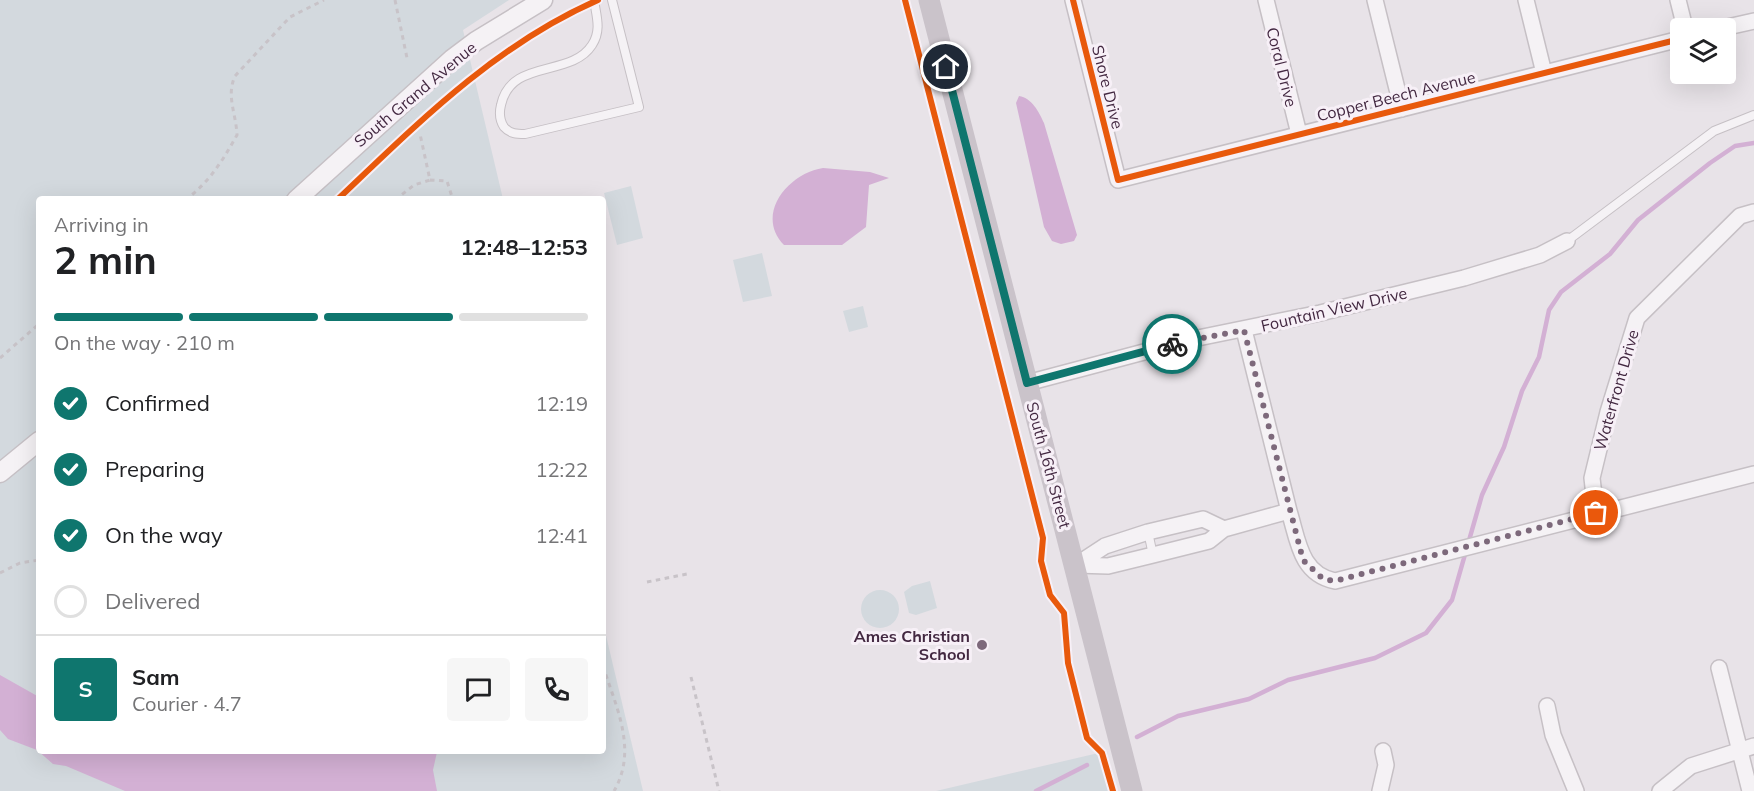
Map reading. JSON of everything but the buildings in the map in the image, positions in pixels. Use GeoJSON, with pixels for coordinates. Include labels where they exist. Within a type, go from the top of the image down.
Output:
{"type":"FeatureCollection","features":[{"type":"Feature","properties":{"kind":"main road","name":"South 16th Street"},"geometry":{"type":"LineString","coordinates":[[929,0],[1076,565],[1132,791]]}},
{"type":"Feature","properties":{"kind":"street","name":"South Grand Avenue"},"geometry":{"type":"LineString","coordinates":[[300,196],[476,40],[543,0]]}},
{"type":"Feature","properties":{"kind":"street","name":"Shore Drive"},"geometry":{"type":"LineString","coordinates":[[1073,0],[1118,180]]}},
{"type":"Feature","properties":{"kind":"street","name":"Coral Drive"},"geometry":{"type":"LineString","coordinates":[[1266,0],[1299,134]]}},
{"type":"Feature","properties":{"kind":"street"},"geometry":{"type":"LineString","coordinates":[[1375,0],[1402,109]]}},
{"type":"Feature","properties":{"kind":"street"},"geometry":{"type":"LineString","coordinates":[[1526,0],[1544,73]]}},
{"type":"Feature","properties":{"kind":"street"},"geometry":{"type":"LineString","coordinates":[[1678,0],[1682,18]]}},
{"type":"Feature","properties":{"kind":"street"},"geometry":{"type":"LineString","coordinates":[[1736,25],[1754,21]]}},
{"type":"Feature","properties":{"kind":"street","name":"Copper Beech Avenue"},"geometry":{"type":"LineString","coordinates":[[1118,180],[1670,42]]}},
{"type":"Feature","properties":{"kind":"street","name":"Waterfront Drive"},"geometry":{"type":"LineString","coordinates":[[1596,513],[1592,478],[1608,412],[1637,318],[1740,216],[1754,212]]}},
{"type":"Feature","properties":{"kind":"street","name":"Fountain View Drive"},"geometry":{"type":"LineString","coordinates":[[1027,383],[1193,339],[1244,330],[1464,278],[1540,255],[1568,241]]}},
{"type":"Feature","properties":{"kind":"street"},"geometry":{"type":"LineString","coordinates":[[1244,330],[1303,560],[1323,579],[1335,581],[1754,474]]}},
{"type":"Feature","properties":{"kind":"street"},"geometry":{"type":"LineString","coordinates":[[0,473],[36,443]]}},
{"type":"Feature","properties":{"kind":"street"},"geometry":{"type":"LineString","coordinates":[[1076,565],[1108,566],[1209,541],[1224,529],[1289,511]]}},
{"type":"Feature","properties":{"kind":"street"},"geometry":{"type":"LineString","coordinates":[[1076,565],[1105,546],[1148,532],[1203,519],[1224,529]]}},
{"type":"Feature","properties":{"kind":"street"},"geometry":{"type":"LineString","coordinates":[[1719,668],[1747,748],[1750,791]]}},
{"type":"Feature","properties":{"kind":"street"},"geometry":{"type":"LineString","coordinates":[[1546,706],[1553,735],[1576,791]]}},
{"type":"Feature","properties":{"kind":"street"},"geometry":{"type":"LineString","coordinates":[[1660,791],[1691,766],[1747,748]]}},
{"type":"Feature","properties":{"kind":"street"},"geometry":{"type":"LineString","coordinates":[[1380,791],[1386,765],[1383,751]]}},
{"type":"Feature","properties":{"kind":"lane"},"geometry":{"type":"LineString","coordinates":[[594,0],[598,23],[593,44],[579,58],[534,71],[514,83],[502,99],[500,110],[501,121],[506,129],[515,134],[525,134],[639,106],[612,0]]}},
{"type":"Feature","properties":{"kind":"lane"},"geometry":{"type":"LineString","coordinates":[[1568,241],[1714,131],[1754,115]]}},
{"type":"Feature","properties":{"kind":"lane"},"geometry":{"type":"LineString","coordinates":[[1148,532],[1153,555]]}},
{"type":"Feature","properties":{"kind":"path"},"geometry":{"type":"LineString","coordinates":[[190,196],[203,187],[212,176],[237,135],[230,97],[230,87],[236,76],[290,17],[324,0]]}},
{"type":"Feature","properties":{"kind":"path"},"geometry":{"type":"LineString","coordinates":[[395,0],[406,58]]}},
{"type":"Feature","properties":{"kind":"path"},"geometry":{"type":"LineString","coordinates":[[420,134],[430,180]]}},
{"type":"Feature","properties":{"kind":"path"},"geometry":{"type":"LineString","coordinates":[[400,196],[414,184],[430,180],[447,181],[452,196]]}},
{"type":"Feature","properties":{"kind":"path"},"geometry":{"type":"LineString","coordinates":[[0,358],[36,327]]}},
{"type":"Feature","properties":{"kind":"path"},"geometry":{"type":"LineString","coordinates":[[0,573],[20,563],[36,560]]}},
{"type":"Feature","properties":{"kind":"path"},"geometry":{"type":"LineString","coordinates":[[647,582],[687,574]]}},
{"type":"Feature","properties":{"kind":"path"},"geometry":{"type":"LineString","coordinates":[[606,677],[626,747],[624,765],[614,791]]}},
{"type":"Feature","properties":{"kind":"path"},"geometry":{"type":"LineString","coordinates":[[690,677],[719,791]]}},
{"type":"Feature","properties":{"kind":"shaded area"},"geometry":{"type":"Polygon","coordinates":[[[0,0],[509,0],[463,30],[502,196],[36,196],[36,754],[606,754],[606,636],[643,791],[0,791],[0,0]]]}},
{"type":"Feature","properties":{"kind":"shaded area"},"geometry":{"type":"Polygon","coordinates":[[[1019,96],[1031,103],[1044,123],[1077,235],[1074,241],[1061,244],[1052,241],[1044,227],[1016,103],[1019,96]]]}},
{"type":"Feature","properties":{"kind":"shaded area"},"geometry":{"type":"Polygon","coordinates":[[[823,168],[870,172],[889,178],[869,185],[866,227],[842,245],[784,245],[776,233],[773,221],[774,208],[788,186],[810,171],[823,168]]]}},
{"type":"Feature","properties":{"kind":"shaded area"},"geometry":{"type":"Polygon","coordinates":[[[631,186],[643,238],[617,245],[604,193],[631,186]]]}},
{"type":"Feature","properties":{"kind":"shaded area"},"geometry":{"type":"Polygon","coordinates":[[[762,253],[772,296],[743,302],[733,260],[762,253]]]}},
{"type":"Feature","properties":{"kind":"shaded area"},"geometry":{"type":"Polygon","coordinates":[[[863,306],[868,327],[849,332],[843,311],[863,306]]]}},
{"type":"Feature","properties":{"kind":"shaded area"},"geometry":{"type":"Polygon","coordinates":[[[930,581],[937,608],[916,615],[909,613],[904,592],[912,586],[930,581]]]}},
{"type":"Feature","properties":{"kind":"shaded area"},"geometry":{"type":"Polygon","coordinates":[[[880,590],[894,595],[899,609],[894,623],[880,628],[866,623],[861,609],[866,595],[880,590]]]}},
{"type":"Feature","properties":{"kind":"shaded area"},"geometry":{"type":"Polygon","coordinates":[[[0,675],[36,695],[36,750],[8,739],[0,730],[0,675]]]}},
{"type":"Feature","properties":{"kind":"shaded area"},"geometry":{"type":"Polygon","coordinates":[[[1107,751],[1115,791],[936,791],[1107,751]]]}},
{"type":"Feature","properties":{"kind":"shaded area"},"geometry":{"type":"Polygon","coordinates":[[[41,754],[437,754],[433,770],[437,791],[125,791],[66,766],[53,764],[41,754]]]}},
{"type":"Feature","properties":{"kind":"waterway"},"geometry":{"type":"LineString","coordinates":[[1137,737],[1178,716],[1249,699],[1288,680],[1375,658],[1426,633],[1452,600],[1482,495],[1504,447],[1522,391],[1539,357],[1549,310],[1561,292],[1610,254],[1638,220],[1710,163],[1735,146],[1754,143]]}},
{"type":"Feature","properties":{"kind":"waterway"},"geometry":{"type":"LineString","coordinates":[[1036,791],[1087,765]]}},
{"type":"Feature","properties":{"kind":"cycle path"},"geometry":{"type":"LineString","coordinates":[[341,196],[428,115],[491,63],[560,18],[598,0]]}},
{"type":"Feature","properties":{"kind":"cycle path"},"geometry":{"type":"LineString","coordinates":[[905,0],[1043,538],[1041,561],[1050,595],[1064,613],[1068,663],[1087,738],[1102,753],[1113,791]]}},
{"type":"Feature","properties":{"kind":"cycle path"},"geometry":{"type":"LineString","coordinates":[[1073,0],[1118,180],[1670,42]]}},
{"type":"Feature","properties":{"kind":"way so far"},"geometry":{"type":"LineString","coordinates":[[1172,344],[1244,330],[1303,560],[1323,579],[1335,581],[1596,513]]}},
{"type":"Feature","properties":{"kind":"place","name":"Ames Christian School"},"geometry":{"type":"Point","coordinates":[982,645]}},
{"type":"Feature","properties":{"kind":"route"},"geometry":{"type":"LineString","coordinates":[[946,67],[1027,383],[1172,344]]}}]}
